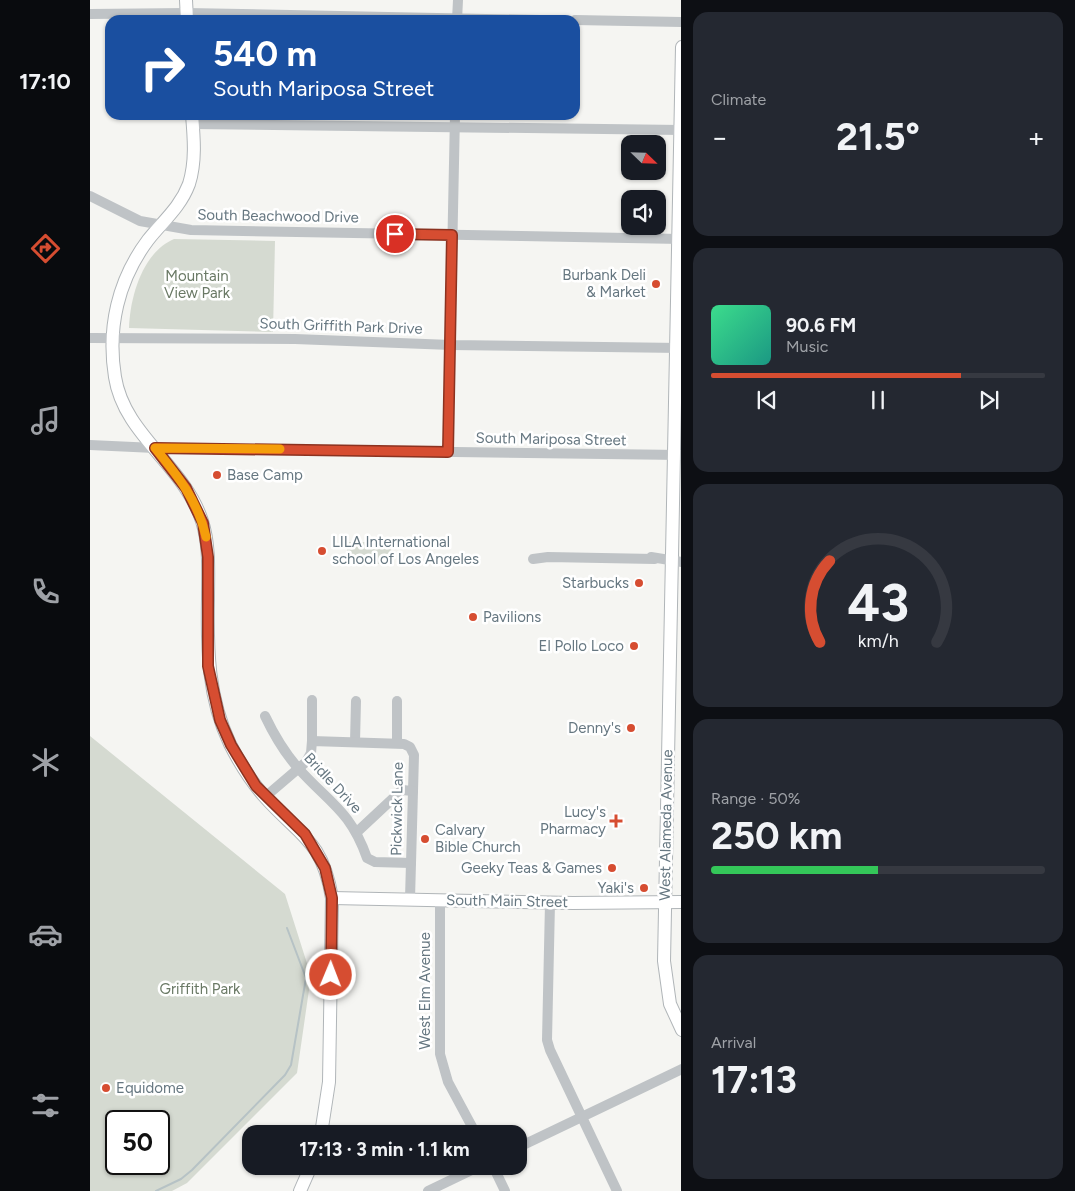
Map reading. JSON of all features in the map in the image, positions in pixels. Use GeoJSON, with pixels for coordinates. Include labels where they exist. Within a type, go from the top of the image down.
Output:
{"type":"FeatureCollection","features":[{"type":"Feature","properties":{"kind":"main road","name":"West Alameda Avenue"},"geometry":{"type":"LineString","coordinates":[[681,47],[677,561],[665,902],[665,977],[670,1004],[681,1030]]}},
{"type":"Feature","properties":{"kind":"main road"},"geometry":{"type":"LineString","coordinates":[[192,120],[193,164],[189,184],[162,226],[143,247],[122,286],[115,312],[112,339],[113,363],[117,389],[131,419],[186,488],[203,523],[208,557],[208,666],[215,702],[231,745],[265,797],[311,842],[325,868],[332,898],[329,1082],[322,1125]]}},
{"type":"Feature","properties":{"kind":"main road","name":"South Main Street"},"geometry":{"type":"LineString","coordinates":[[332,898],[550,903],[681,902]]}},
{"type":"Feature","properties":{"kind":"main road"},"geometry":{"type":"LineString","coordinates":[[300,1191],[307,1175]]}},
{"type":"Feature","properties":{"kind":"street"},"geometry":{"type":"LineString","coordinates":[[457,15],[458,0]]}},
{"type":"Feature","properties":{"kind":"street"},"geometry":{"type":"LineString","coordinates":[[90,14],[187,11],[322,15]]}},
{"type":"Feature","properties":{"kind":"street"},"geometry":{"type":"LineString","coordinates":[[580,20],[681,22]]}},
{"type":"Feature","properties":{"kind":"street"},"geometry":{"type":"LineString","coordinates":[[225,120],[454,127],[681,130]]}},
{"type":"Feature","properties":{"kind":"street"},"geometry":{"type":"LineString","coordinates":[[448,452],[455,120]]}},
{"type":"Feature","properties":{"kind":"street","name":"South Beachwood Drive"},"geometry":{"type":"LineString","coordinates":[[90,196],[140,221],[191,230],[679,239]]}},
{"type":"Feature","properties":{"kind":"street","name":"South Griffith Park Drive"},"geometry":{"type":"LineString","coordinates":[[90,338],[295,339],[451,345],[679,348]]}},
{"type":"Feature","properties":{"kind":"street","name":"South Mariposa Street"},"geometry":{"type":"LineString","coordinates":[[90,445],[155,448],[677,455]]}},
{"type":"Feature","properties":{"kind":"street"},"geometry":{"type":"LineString","coordinates":[[533,559],[548,557],[620,558],[624,556],[677,561]]}},
{"type":"Feature","properties":{"kind":"street"},"geometry":{"type":"LineString","coordinates":[[265,797],[310,758],[312,700]]}},
{"type":"Feature","properties":{"kind":"street"},"geometry":{"type":"LineString","coordinates":[[355,742],[356,701]]}},
{"type":"Feature","properties":{"kind":"street"},"geometry":{"type":"LineString","coordinates":[[396,743],[397,701]]}},
{"type":"Feature","properties":{"kind":"street","name":"Bridle Drive"},"geometry":{"type":"LineString","coordinates":[[265,716],[277,742],[298,769],[340,808],[357,832],[367,858],[371,861],[411,863]]}},
{"type":"Feature","properties":{"kind":"street","name":"Pickwick Lane"},"geometry":{"type":"LineString","coordinates":[[312,741],[396,743],[410,747],[414,755],[410,899]]}},
{"type":"Feature","properties":{"kind":"street"},"geometry":{"type":"LineString","coordinates":[[357,832],[402,790],[413,791]]}},
{"type":"Feature","properties":{"kind":"street","name":"West Elm Avenue"},"geometry":{"type":"LineString","coordinates":[[440,900],[440,1054],[448,1082],[471,1125]]}},
{"type":"Feature","properties":{"kind":"street"},"geometry":{"type":"LineString","coordinates":[[550,903],[547,1040],[617,1191]]}},
{"type":"Feature","properties":{"kind":"street"},"geometry":{"type":"LineString","coordinates":[[527,1143],[681,1069]]}},
{"type":"Feature","properties":{"kind":"street"},"geometry":{"type":"LineString","coordinates":[[428,1191],[461,1175]]}},
{"type":"Feature","properties":{"kind":"street"},"geometry":{"type":"LineString","coordinates":[[496,1175],[504,1191]]}},
{"type":"Feature","properties":{"kind":"green space","name":"Mountain View Park"},"geometry":{"type":"Polygon","coordinates":[[[174,239],[275,241],[273,332],[129,328],[132,302],[146,264],[163,245],[174,239]]]}},
{"type":"Feature","properties":{"kind":"green space"},"geometry":{"type":"Polygon","coordinates":[[[347,542],[391,542],[390,564],[347,564],[347,542]]]}},
{"type":"Feature","properties":{"kind":"green space","name":"Griffith Park"},"geometry":{"type":"Polygon","coordinates":[[[90,736],[285,894],[311,976],[297,1073],[245,1125],[242,1125],[242,1128],[187,1183],[172,1191],[90,1191],[90,736]]]}},
{"type":"Feature","properties":{"kind":"waterway"},"geometry":{"type":"LineString","coordinates":[[156,1191],[181,1179],[192,1170],[285,1075],[291,1065],[306,978],[287,928]]}},
{"type":"Feature","properties":{"kind":"slow traffic"},"geometry":{"type":"LineString","coordinates":[[206,537],[200,514],[186,488],[155,448],[280,449]]}},
{"type":"Feature","properties":{"kind":"place","name":"Burbank Deli & Market"},"geometry":{"type":"Point","coordinates":[656,284]}},
{"type":"Feature","properties":{"kind":"place","name":"Base Camp"},"geometry":{"type":"Point","coordinates":[217,475]}},
{"type":"Feature","properties":{"kind":"place","name":"LILA International school of Los Angeles"},"geometry":{"type":"Point","coordinates":[322,551]}},
{"type":"Feature","properties":{"kind":"place","name":"Starbucks"},"geometry":{"type":"Point","coordinates":[639,583]}},
{"type":"Feature","properties":{"kind":"place","name":"Pavilions"},"geometry":{"type":"Point","coordinates":[473,617]}},
{"type":"Feature","properties":{"kind":"place","name":"El Pollo Loco"},"geometry":{"type":"Point","coordinates":[634,646]}},
{"type":"Feature","properties":{"kind":"place","name":"Denny's"},"geometry":{"type":"Point","coordinates":[631,728]}},
{"type":"Feature","properties":{"kind":"place","name":"Lucy's Pharmacy"},"geometry":{"type":"Point","coordinates":[616,821]}},
{"type":"Feature","properties":{"kind":"place","name":"Calvary Bible Church"},"geometry":{"type":"Point","coordinates":[425,839]}},
{"type":"Feature","properties":{"kind":"place","name":"Geeky Teas & Games"},"geometry":{"type":"Point","coordinates":[612,868]}},
{"type":"Feature","properties":{"kind":"place","name":"Yaki's"},"geometry":{"type":"Point","coordinates":[644,888]}},
{"type":"Feature","properties":{"kind":"place","name":"Equidome"},"geometry":{"type":"Point","coordinates":[106,1088]}},
{"type":"Feature","properties":{"kind":"route"},"geometry":{"type":"LineString","coordinates":[[331,975],[332,898],[325,868],[305,834],[265,797],[256,786],[231,745],[220,720],[208,666],[208,557],[203,523],[186,488],[155,448],[448,452],[452,235],[395,234]]}}]}
